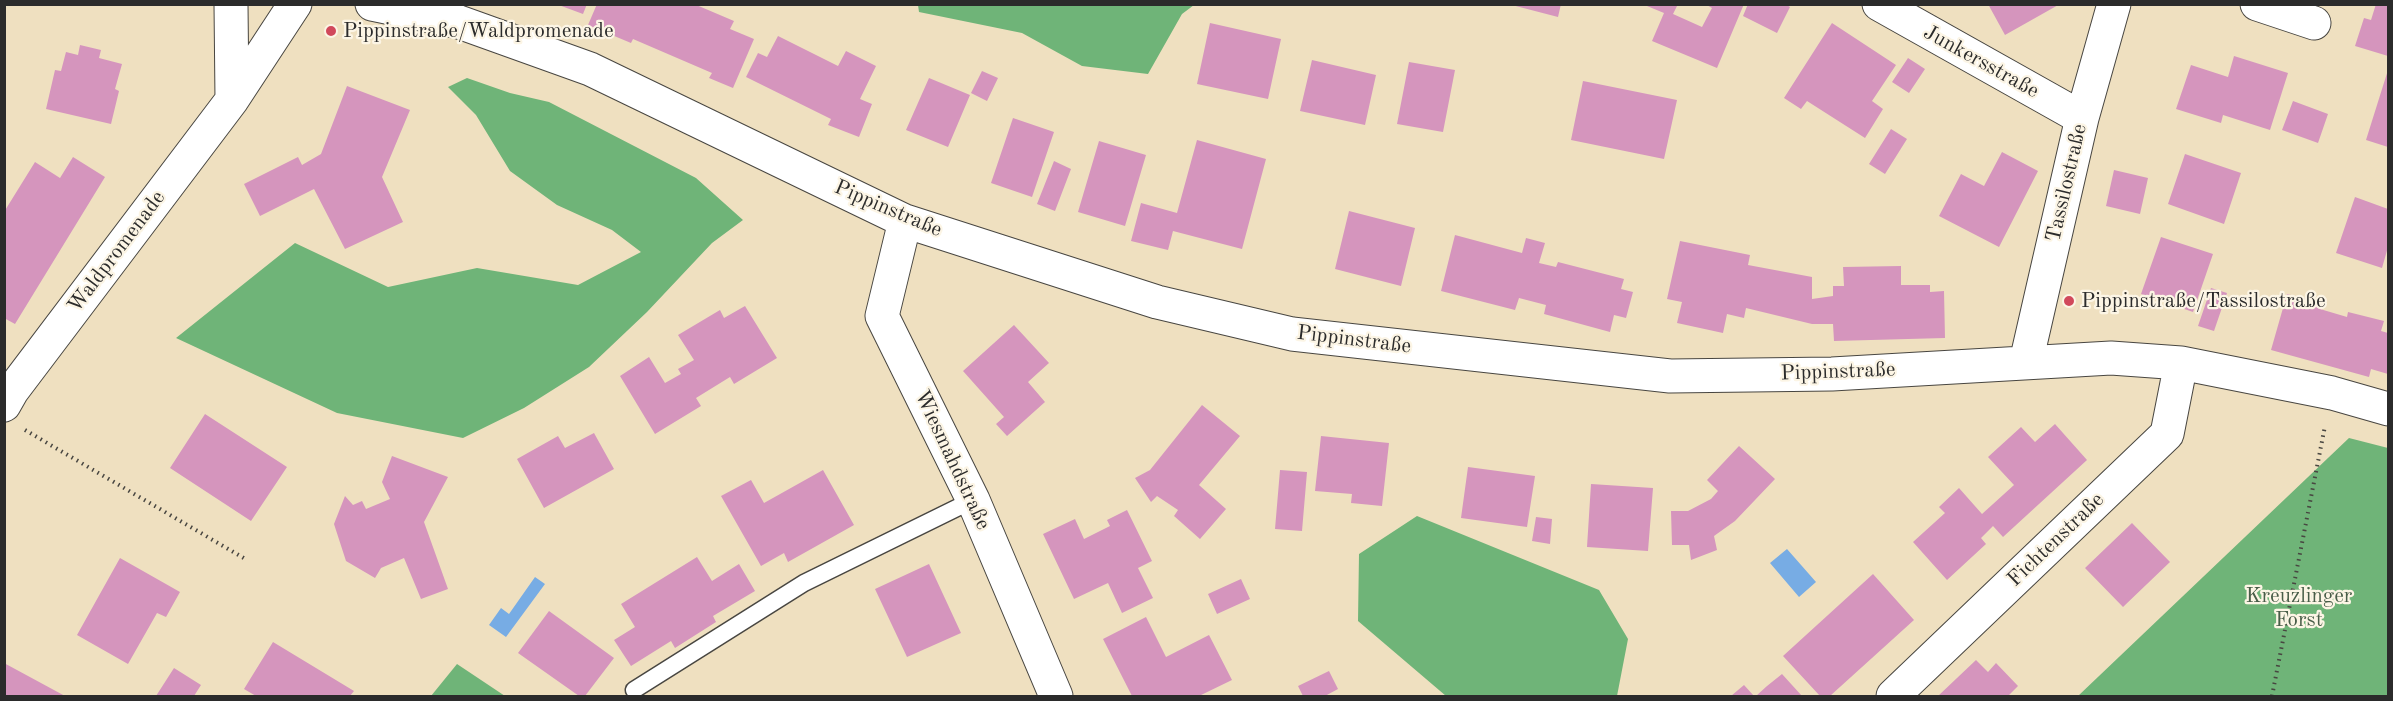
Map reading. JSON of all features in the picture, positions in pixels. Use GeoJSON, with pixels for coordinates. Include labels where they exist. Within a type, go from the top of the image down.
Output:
{"type":"FeatureCollection","features":[{"type":"Feature","properties":{"kind":"street"},"geometry":{"type":"LineString","coordinates":[[231,4],[232,100]]}},
{"type":"Feature","properties":{"kind":"street","name":"Waldpromenade"},"geometry":{"type":"LineString","coordinates":[[15,418],[12,391],[232,100],[295,4]]}},
{"type":"Feature","properties":{"kind":"street","name":"Pippinstraße"},"geometry":{"type":"LineString","coordinates":[[372,4],[454,13],[590,69],[905,221],[1157,302],[1292,334],[1670,376],[1832,374],[2111,358],[2181,363],[2332,393],[2388,409]]}},
{"type":"Feature","properties":{"kind":"street","name":"Junkersstraße"},"geometry":{"type":"LineString","coordinates":[[1879,4],[2082,118]]}},
{"type":"Feature","properties":{"kind":"street","name":"Tassilostraße"},"geometry":{"type":"LineString","coordinates":[[2026,363],[2082,118],[2115,4]]}},
{"type":"Feature","properties":{"kind":"street"},"geometry":{"type":"LineString","coordinates":[[2257,4],[2314,23]]}},
{"type":"Feature","properties":{"kind":"street","name":"Wiesmahdstraße"},"geometry":{"type":"LineString","coordinates":[[905,221],[882,316],[973,500],[1056,696]]}},
{"type":"Feature","properties":{"kind":"street","name":"Fichtenstraße"},"geometry":{"type":"LineString","coordinates":[[1893,696],[2167,434],[2181,363]]}},
{"type":"Feature","properties":{"kind":"lane"},"geometry":{"type":"LineString","coordinates":[[634,690],[804,583],[973,500]]}},
{"type":"Feature","properties":{"kind":"path"},"geometry":{"type":"LineString","coordinates":[[2271,696],[2332,393]]}},
{"type":"Feature","properties":{"kind":"path"},"geometry":{"type":"LineString","coordinates":[[15,418],[247,560]]}},
{"type":"Feature","properties":{"kind":"green space"},"geometry":{"type":"Polygon","coordinates":[[[918,4],[1194,5],[1182,14],[1148,74],[1082,66],[1022,33],[919,12],[918,4]]]}},
{"type":"Feature","properties":{"kind":"green space"},"geometry":{"type":"Polygon","coordinates":[[[467,78],[510,93],[549,102],[696,178],[743,220],[712,243],[647,312],[589,367],[524,408],[463,438],[337,413],[176,338],[295,243],[388,287],[477,268],[578,285],[641,252],[612,230],[557,205],[510,171],[476,115],[448,87],[467,78]]]}},
{"type":"Feature","properties":{"kind":"green space","name":"Kreuzlinger Forst"},"geometry":{"type":"Polygon","coordinates":[[[2349,438],[2388,448],[2388,696],[2078,696],[2349,438]]]}},
{"type":"Feature","properties":{"kind":"green space"},"geometry":{"type":"Polygon","coordinates":[[[1417,516],[1599,590],[1628,639],[1617,696],[1446,696],[1358,621],[1359,554],[1417,516]]]}},
{"type":"Feature","properties":{"kind":"green space"},"geometry":{"type":"Polygon","coordinates":[[[457,664],[505,696],[431,696],[457,664]]]}},
{"type":"Feature","properties":{"kind":"water"},"geometry":{"type":"Polygon","coordinates":[[[1787,549],[1816,582],[1799,597],[1770,563],[1787,549]]]}},
{"type":"Feature","properties":{"kind":"water"},"geometry":{"type":"Polygon","coordinates":[[[535,577],[545,584],[506,637],[489,625],[501,608],[509,614],[535,577]]]}},
{"type":"Feature","properties":{"kind":"building"},"geometry":{"type":"Polygon","coordinates":[[[556,4],[587,4],[583,14],[556,4]]]}},
{"type":"Feature","properties":{"kind":"building"},"geometry":{"type":"Polygon","coordinates":[[[597,4],[694,4],[734,21],[730,29],[754,39],[733,88],[709,78],[712,73],[633,39],[631,43],[588,25],[597,4]]]}},
{"type":"Feature","properties":{"kind":"building"},"geometry":{"type":"Polygon","coordinates":[[[1508,4],[1561,4],[1558,17],[1508,4]]]}},
{"type":"Feature","properties":{"kind":"building"},"geometry":{"type":"Polygon","coordinates":[[[1648,4],[1678,4],[1673,14],[1702,27],[1712,8],[1705,4],[1744,4],[1717,68],[1652,41],[1664,13],[1647,6],[1648,4]]]}},
{"type":"Feature","properties":{"kind":"building"},"geometry":{"type":"Polygon","coordinates":[[[1748,4],[1785,4],[1790,7],[1777,33],[1743,16],[1748,4]]]}},
{"type":"Feature","properties":{"kind":"building"},"geometry":{"type":"Polygon","coordinates":[[[1988,4],[2060,4],[2005,35],[1988,4]]]}},
{"type":"Feature","properties":{"kind":"building"},"geometry":{"type":"Polygon","coordinates":[[[2376,4],[2388,4],[2388,56],[2355,46],[2364,18],[2371,20],[2376,4]]]}},
{"type":"Feature","properties":{"kind":"building"},"geometry":{"type":"Polygon","coordinates":[[[1210,23],[1281,39],[1268,99],[1197,84],[1210,23]]]}},
{"type":"Feature","properties":{"kind":"building"},"geometry":{"type":"Polygon","coordinates":[[[1832,23],[1896,65],[1872,101],[1883,109],[1865,138],[1807,101],[1801,109],[1784,98],[1832,23]]]}},
{"type":"Feature","properties":{"kind":"building"},"geometry":{"type":"Polygon","coordinates":[[[778,36],[838,66],[846,51],[876,66],[860,99],[872,104],[859,137],[828,125],[831,119],[746,77],[758,53],[767,57],[778,36]]]}},
{"type":"Feature","properties":{"kind":"building"},"geometry":{"type":"Polygon","coordinates":[[[80,45],[101,50],[99,58],[122,64],[115,89],[119,91],[111,124],[46,109],[55,70],[61,71],[66,52],[78,55],[80,45]]]}},
{"type":"Feature","properties":{"kind":"building"},"geometry":{"type":"Polygon","coordinates":[[[2234,56],[2288,73],[2270,130],[2223,115],[2221,123],[2176,109],[2191,65],[2228,77],[2234,56]]]}},
{"type":"Feature","properties":{"kind":"building"},"geometry":{"type":"Polygon","coordinates":[[[1908,58],[1925,69],[1909,93],[1892,82],[1908,58]]]}},
{"type":"Feature","properties":{"kind":"building"},"geometry":{"type":"Polygon","coordinates":[[[1312,60],[1376,75],[1365,125],[1300,111],[1312,60]]]}},
{"type":"Feature","properties":{"kind":"building"},"geometry":{"type":"Polygon","coordinates":[[[1409,62],[1455,70],[1443,132],[1397,124],[1409,62]]]}},
{"type":"Feature","properties":{"kind":"building"},"geometry":{"type":"Polygon","coordinates":[[[2388,70],[2388,147],[2366,140],[2388,70]]]}},
{"type":"Feature","properties":{"kind":"building"},"geometry":{"type":"Polygon","coordinates":[[[982,71],[998,78],[987,101],[971,93],[982,71]]]}},
{"type":"Feature","properties":{"kind":"building"},"geometry":{"type":"Polygon","coordinates":[[[929,78],[970,95],[948,147],[906,130],[929,78]]]}},
{"type":"Feature","properties":{"kind":"building"},"geometry":{"type":"Polygon","coordinates":[[[1583,81],[1677,100],[1664,159],[1571,140],[1583,81]]]}},
{"type":"Feature","properties":{"kind":"building"},"geometry":{"type":"Polygon","coordinates":[[[347,86],[410,110],[382,177],[403,222],[345,249],[314,189],[260,216],[244,184],[298,157],[302,165],[321,154],[347,86]]]}},
{"type":"Feature","properties":{"kind":"building"},"geometry":{"type":"Polygon","coordinates":[[[2293,101],[2328,114],[2318,143],[2282,130],[2293,101]]]}},
{"type":"Feature","properties":{"kind":"building"},"geometry":{"type":"Polygon","coordinates":[[[1013,118],[1054,132],[1032,197],[991,183],[1013,118]]]}},
{"type":"Feature","properties":{"kind":"building"},"geometry":{"type":"Polygon","coordinates":[[[1891,129],[1907,139],[1885,174],[1869,164],[1891,129]]]}},
{"type":"Feature","properties":{"kind":"building"},"geometry":{"type":"Polygon","coordinates":[[[1197,140],[1266,159],[1242,249],[1173,231],[1168,250],[1131,241],[1141,203],[1177,213],[1197,140]]]}},
{"type":"Feature","properties":{"kind":"building"},"geometry":{"type":"Polygon","coordinates":[[[1099,141],[1146,155],[1125,226],[1078,212],[1099,141]]]}},
{"type":"Feature","properties":{"kind":"building"},"geometry":{"type":"Polygon","coordinates":[[[2002,152],[2038,171],[1999,247],[1939,216],[1961,174],[1984,186],[2002,152]]]}},
{"type":"Feature","properties":{"kind":"building"},"geometry":{"type":"Polygon","coordinates":[[[2185,154],[2241,173],[2224,224],[2168,204],[2185,154]]]}},
{"type":"Feature","properties":{"kind":"building"},"geometry":{"type":"Polygon","coordinates":[[[73,157],[105,177],[15,324],[4,318],[4,212],[35,162],[60,178],[73,157]]]}},
{"type":"Feature","properties":{"kind":"building"},"geometry":{"type":"Polygon","coordinates":[[[1054,161],[1071,169],[1055,211],[1037,204],[1054,161]]]}},
{"type":"Feature","properties":{"kind":"building"},"geometry":{"type":"Polygon","coordinates":[[[2114,170],[2148,178],[2140,214],[2106,206],[2114,170]]]}},
{"type":"Feature","properties":{"kind":"building"},"geometry":{"type":"Polygon","coordinates":[[[2355,197],[2388,209],[2388,247],[2382,268],[2336,253],[2355,197]]]}},
{"type":"Feature","properties":{"kind":"building"},"geometry":{"type":"Polygon","coordinates":[[[1349,211],[1415,228],[1401,286],[1335,269],[1349,211]]]}},
{"type":"Feature","properties":{"kind":"building"},"geometry":{"type":"Polygon","coordinates":[[[1455,235],[1522,253],[1526,238],[1545,243],[1539,263],[1556,267],[1558,262],[1624,279],[1621,289],[1633,292],[1626,318],[1614,315],[1610,332],[1544,314],[1546,305],[1519,298],[1515,310],[1441,291],[1455,235]]]}},
{"type":"Feature","properties":{"kind":"building"},"geometry":{"type":"Polygon","coordinates":[[[2161,237],[2213,254],[2193,312],[2141,294],[2161,237]]]}},
{"type":"Feature","properties":{"kind":"building"},"geometry":{"type":"Polygon","coordinates":[[[1680,241],[1750,255],[1748,265],[1812,277],[1812,299],[1833,296],[1833,286],[1844,286],[1843,267],[1901,266],[1901,285],[1930,285],[1930,292],[1944,291],[1945,338],[1834,341],[1833,324],[1812,324],[1746,308],[1744,318],[1727,314],[1723,333],[1677,323],[1682,302],[1667,299],[1680,241]]]}},
{"type":"Feature","properties":{"kind":"building"},"geometry":{"type":"Polygon","coordinates":[[[2211,288],[2227,293],[2214,331],[2198,326],[2211,288]]]}},
{"type":"Feature","properties":{"kind":"building"},"geometry":{"type":"Polygon","coordinates":[[[2287,294],[2322,303],[2320,309],[2347,317],[2348,312],[2384,321],[2381,331],[2388,333],[2388,374],[2371,369],[2369,377],[2271,350],[2287,294]]]}},
{"type":"Feature","properties":{"kind":"building"},"geometry":{"type":"Polygon","coordinates":[[[745,306],[777,358],[734,384],[730,377],[696,398],[701,406],[655,434],[620,376],[649,357],[665,383],[681,374],[678,369],[694,360],[678,335],[720,310],[724,318],[745,306]]]}},
{"type":"Feature","properties":{"kind":"building"},"geometry":{"type":"Polygon","coordinates":[[[1014,325],[1049,363],[1028,382],[1045,402],[1007,436],[996,424],[1004,417],[963,371],[1014,325]]]}},
{"type":"Feature","properties":{"kind":"building"},"geometry":{"type":"Polygon","coordinates":[[[1202,405],[1240,436],[1199,485],[1226,509],[1200,539],[1174,516],[1178,510],[1157,496],[1151,502],[1135,478],[1150,470],[1202,405]]]}},
{"type":"Feature","properties":{"kind":"building"},"geometry":{"type":"Polygon","coordinates":[[[205,414],[287,467],[251,521],[170,468],[205,414]]]}},
{"type":"Feature","properties":{"kind":"building"},"geometry":{"type":"Polygon","coordinates":[[[2055,424],[2087,460],[2003,537],[1993,526],[1981,538],[1986,544],[1947,580],[1913,542],[1945,513],[1939,507],[1959,488],[1982,514],[2014,485],[1988,457],[2021,427],[2035,442],[2055,424]]]}},
{"type":"Feature","properties":{"kind":"building"},"geometry":{"type":"Polygon","coordinates":[[[594,433],[614,469],[544,508],[517,459],[558,436],[565,448],[594,433]]]}},
{"type":"Feature","properties":{"kind":"building"},"geometry":{"type":"Polygon","coordinates":[[[1321,436],[1389,443],[1382,506],[1351,503],[1352,494],[1315,491],[1321,436]]]}},
{"type":"Feature","properties":{"kind":"building"},"geometry":{"type":"Polygon","coordinates":[[[1739,446],[1775,479],[1735,521],[1714,536],[1717,550],[1691,560],[1689,545],[1672,545],[1671,511],[1688,511],[1711,499],[1718,491],[1707,480],[1739,446]]]}},
{"type":"Feature","properties":{"kind":"building"},"geometry":{"type":"Polygon","coordinates":[[[392,456],[448,477],[424,522],[448,589],[421,599],[404,558],[381,568],[375,578],[346,561],[334,524],[345,496],[353,505],[362,501],[366,509],[390,499],[382,482],[392,456]]]}},
{"type":"Feature","properties":{"kind":"building"},"geometry":{"type":"Polygon","coordinates":[[[1468,467],[1535,476],[1527,527],[1461,518],[1468,467]]]}},
{"type":"Feature","properties":{"kind":"building"},"geometry":{"type":"Polygon","coordinates":[[[823,470],[854,525],[788,562],[784,553],[761,566],[721,496],[751,480],[764,503],[823,470]]]}},
{"type":"Feature","properties":{"kind":"building"},"geometry":{"type":"Polygon","coordinates":[[[1280,470],[1307,472],[1302,531],[1275,529],[1280,470]]]}},
{"type":"Feature","properties":{"kind":"building"},"geometry":{"type":"Polygon","coordinates":[[[1591,484],[1653,488],[1648,551],[1587,547],[1591,484]]]}},
{"type":"Feature","properties":{"kind":"building"},"geometry":{"type":"Polygon","coordinates":[[[1127,510],[1152,561],[1138,568],[1153,598],[1122,613],[1108,583],[1074,599],[1043,534],[1075,519],[1084,539],[1110,526],[1107,520],[1127,510]]]}},
{"type":"Feature","properties":{"kind":"building"},"geometry":{"type":"Polygon","coordinates":[[[1536,517],[1552,519],[1550,544],[1532,541],[1536,517]]]}},
{"type":"Feature","properties":{"kind":"building"},"geometry":{"type":"Polygon","coordinates":[[[2132,523],[2170,562],[2123,607],[2085,568],[2132,523]]]}},
{"type":"Feature","properties":{"kind":"building"},"geometry":{"type":"Polygon","coordinates":[[[697,557],[712,581],[739,564],[755,591],[713,616],[716,622],[675,648],[671,641],[631,666],[614,640],[635,627],[621,604],[697,557]]]}},
{"type":"Feature","properties":{"kind":"building"},"geometry":{"type":"Polygon","coordinates":[[[120,558],[180,592],[166,617],[157,613],[128,664],[77,635],[120,558]]]}},
{"type":"Feature","properties":{"kind":"building"},"geometry":{"type":"Polygon","coordinates":[[[929,564],[961,633],[907,657],[875,589],[929,564]]]}},
{"type":"Feature","properties":{"kind":"building"},"geometry":{"type":"Polygon","coordinates":[[[1873,574],[1914,620],[1830,696],[1820,696],[1783,656],[1873,574]]]}},
{"type":"Feature","properties":{"kind":"building"},"geometry":{"type":"Polygon","coordinates":[[[1241,579],[1250,599],[1217,614],[1208,594],[1241,579]]]}},
{"type":"Feature","properties":{"kind":"building"},"geometry":{"type":"Polygon","coordinates":[[[549,611],[614,658],[585,696],[579,696],[518,653],[549,611]]]}},
{"type":"Feature","properties":{"kind":"building"},"geometry":{"type":"Polygon","coordinates":[[[1146,617],[1166,657],[1209,635],[1232,680],[1199,696],[1132,696],[1103,639],[1146,617]]]}},
{"type":"Feature","properties":{"kind":"building"},"geometry":{"type":"Polygon","coordinates":[[[273,642],[354,691],[350,696],[256,696],[244,689],[273,642]]]}},
{"type":"Feature","properties":{"kind":"building"},"geometry":{"type":"Polygon","coordinates":[[[1976,660],[1988,672],[1996,663],[2018,686],[2008,696],[1938,696],[1976,660]]]}},
{"type":"Feature","properties":{"kind":"building"},"geometry":{"type":"Polygon","coordinates":[[[4,663],[65,696],[4,696],[4,663]]]}},
{"type":"Feature","properties":{"kind":"building"},"geometry":{"type":"Polygon","coordinates":[[[174,668],[201,685],[194,696],[156,696],[174,668]]]}},
{"type":"Feature","properties":{"kind":"building"},"geometry":{"type":"Polygon","coordinates":[[[1329,671],[1338,689],[1325,696],[1303,696],[1298,686],[1329,671]]]}},
{"type":"Feature","properties":{"kind":"building"},"geometry":{"type":"Polygon","coordinates":[[[1782,674],[1802,696],[1756,696],[1767,686],[1782,674]]]}},
{"type":"Feature","properties":{"kind":"building"},"geometry":{"type":"Polygon","coordinates":[[[1744,685],[1754,696],[1731,696],[1744,685]]]}},
{"type":"Feature","properties":{"kind":"place","name":"Pippinstraße/Waldpromenade"},"geometry":{"type":"Point","coordinates":[331,31]}},
{"type":"Feature","properties":{"kind":"place","name":"Pippinstraße/Tassilostraße"},"geometry":{"type":"Point","coordinates":[2069,301]}}]}
